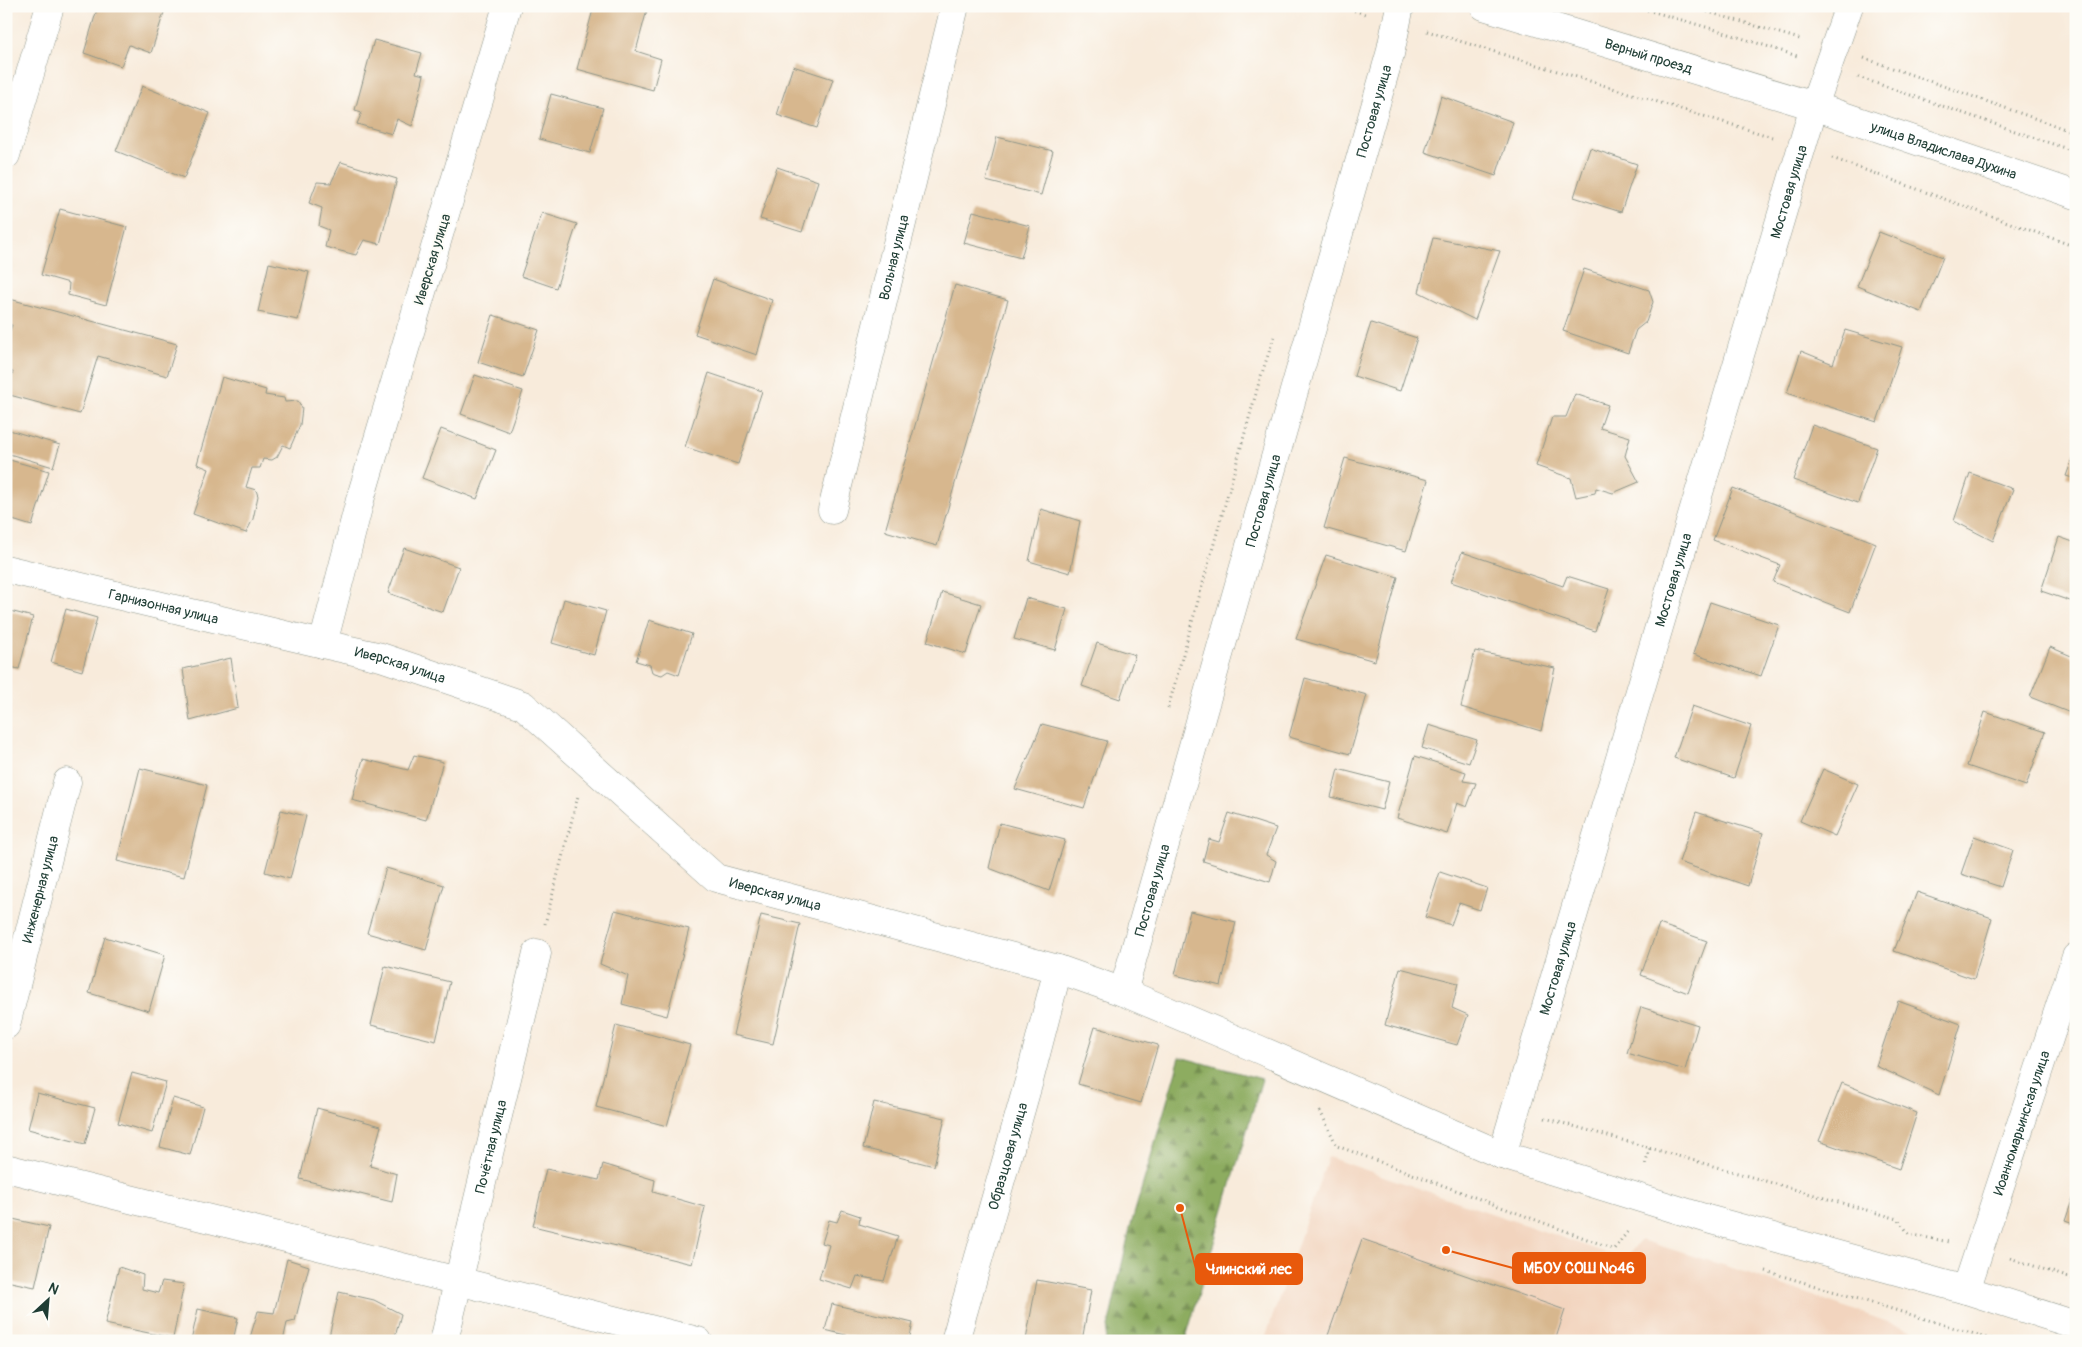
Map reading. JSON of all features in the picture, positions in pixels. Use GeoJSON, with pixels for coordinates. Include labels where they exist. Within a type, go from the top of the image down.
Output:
{"type":"FeatureCollection","features":[{"type":"Feature","properties":{"kind":"street"},"geometry":{"type":"LineString","coordinates":[[6,155],[50,6]]}},
{"type":"Feature","properties":{"kind":"street","name":"Иверская улица"},"geometry":{"type":"LineString","coordinates":[[507,6],[360,500],[322,644],[381,657],[523,705],[716,878],[1058,969],[1123,992],[1258,1048],[1502,1154],[1711,1220],[1966,1290],[2076,1325]]}},
{"type":"Feature","properties":{"kind":"street","name":"Вольная улица"},"geometry":{"type":"LineString","coordinates":[[832,510],[955,6]]}},
{"type":"Feature","properties":{"kind":"street","name":"Верный проезд"},"geometry":{"type":"LineString","coordinates":[[1484,6],[1814,106]]}},
{"type":"Feature","properties":{"kind":"street","name":"Мостовая улица"},"geometry":{"type":"LineString","coordinates":[[1502,1154],[1801,148],[1832,49],[1849,6]]}},
{"type":"Feature","properties":{"kind":"street","name":"Постовая улица"},"geometry":{"type":"LineString","coordinates":[[1123,992],[1390,54],[1398,15]]}},
{"type":"Feature","properties":{"kind":"street","name":"улица Владислава Духина"},"geometry":{"type":"LineString","coordinates":[[1814,106],[2076,196]]}},
{"type":"Feature","properties":{"kind":"street","name":"Гарнизонная улица"},"geometry":{"type":"LineString","coordinates":[[6,569],[322,644]]}},
{"type":"Feature","properties":{"kind":"street","name":"Инженерная улица"},"geometry":{"type":"LineString","coordinates":[[6,1025],[67,782]]}},
{"type":"Feature","properties":{"kind":"street","name":"Почётная улица"},"geometry":{"type":"LineString","coordinates":[[444,1341],[457,1280],[537,953]]}},
{"type":"Feature","properties":{"kind":"street","name":"Иоанномарьинская улица"},"geometry":{"type":"LineString","coordinates":[[1966,1290],[2076,957]]}},
{"type":"Feature","properties":{"kind":"street","name":"Образцовая улица"},"geometry":{"type":"LineString","coordinates":[[955,1341],[1058,969]]}},
{"type":"Feature","properties":{"kind":"street"},"geometry":{"type":"LineString","coordinates":[[6,1168],[698,1341]]}},
{"type":"Feature","properties":{"kind":"path"},"geometry":{"type":"LineString","coordinates":[[1340,6],[1398,15],[1801,148],[2076,247]]}},
{"type":"Feature","properties":{"kind":"path"},"geometry":{"type":"LineString","coordinates":[[1688,6],[1832,49],[2076,133]]}},
{"type":"Feature","properties":{"kind":"path"},"geometry":{"type":"LineString","coordinates":[[537,953],[578,794]]}},
{"type":"Feature","properties":{"kind":"path"},"geometry":{"type":"LineString","coordinates":[[1548,1108],[1545,1118],[1898,1219],[1909,1234],[1980,1247],[2076,1280]]}},
{"type":"Feature","properties":{"kind":"path"},"geometry":{"type":"LineString","coordinates":[[1628,1230],[1650,1148]]}},
{"type":"Feature","properties":{"kind":"shaded area"},"geometry":{"type":"Polygon","coordinates":[[[1328,1157],[1624,1259],[1641,1240],[1745,1272],[1942,1341],[1264,1341],[1328,1157]]]}},
{"type":"Feature","properties":{"kind":"green space"},"geometry":{"type":"Polygon","coordinates":[[[1180,1057],[1262,1079],[1185,1341],[1105,1341],[1130,1228],[1180,1057]]]}},
{"type":"Feature","properties":{"kind":"building"},"geometry":{"type":"Polygon","coordinates":[[[98,6],[166,6],[151,53],[129,45],[121,66],[84,53],[98,6]]]}},
{"type":"Feature","properties":{"kind":"building"},"geometry":{"type":"Polygon","coordinates":[[[594,6],[648,6],[636,51],[661,59],[653,90],[577,69],[594,6]]]}},
{"type":"Feature","properties":{"kind":"building"},"geometry":{"type":"Polygon","coordinates":[[[374,40],[422,53],[416,73],[424,75],[412,126],[397,119],[392,134],[357,124],[362,112],[355,110],[374,40]]]}},
{"type":"Feature","properties":{"kind":"building"},"geometry":{"type":"Polygon","coordinates":[[[793,66],[833,79],[817,128],[777,115],[793,66]]]}},
{"type":"Feature","properties":{"kind":"building"},"geometry":{"type":"Polygon","coordinates":[[[142,86],[210,113],[184,178],[116,151],[142,86]]]}},
{"type":"Feature","properties":{"kind":"building"},"geometry":{"type":"Polygon","coordinates":[[[551,94],[603,108],[590,153],[539,139],[551,94]]]}},
{"type":"Feature","properties":{"kind":"building"},"geometry":{"type":"Polygon","coordinates":[[[1441,96],[1513,122],[1496,176],[1425,152],[1441,96]]]}},
{"type":"Feature","properties":{"kind":"building"},"geometry":{"type":"Polygon","coordinates":[[[997,137],[1053,151],[1041,195],[986,181],[997,137]]]}},
{"type":"Feature","properties":{"kind":"building"},"geometry":{"type":"Polygon","coordinates":[[[1590,148],[1637,164],[1621,212],[1574,197],[1590,148]]]}},
{"type":"Feature","properties":{"kind":"building"},"geometry":{"type":"Polygon","coordinates":[[[341,162],[397,179],[380,244],[364,240],[356,255],[325,247],[329,230],[319,226],[322,208],[309,203],[317,182],[331,183],[341,162]]]}},
{"type":"Feature","properties":{"kind":"building"},"geometry":{"type":"Polygon","coordinates":[[[777,167],[818,181],[802,232],[760,219],[777,167]]]}},
{"type":"Feature","properties":{"kind":"building"},"geometry":{"type":"Polygon","coordinates":[[[60,209],[127,227],[106,305],[68,295],[69,283],[41,275],[60,209]]]}},
{"type":"Feature","properties":{"kind":"building"},"geometry":{"type":"Polygon","coordinates":[[[973,211],[1030,226],[1021,258],[964,243],[973,211]]]}},
{"type":"Feature","properties":{"kind":"building"},"geometry":{"type":"Polygon","coordinates":[[[542,213],[577,224],[556,288],[521,276],[542,213]]]}},
{"type":"Feature","properties":{"kind":"building"},"geometry":{"type":"Polygon","coordinates":[[[1879,232],[1943,257],[1921,312],[1857,286],[1879,232]]]}},
{"type":"Feature","properties":{"kind":"building"},"geometry":{"type":"Polygon","coordinates":[[[1433,238],[1500,251],[1475,320],[1419,292],[1433,238]]]}},
{"type":"Feature","properties":{"kind":"building"},"geometry":{"type":"Polygon","coordinates":[[[269,263],[309,272],[298,320],[258,312],[269,263]]]}},
{"type":"Feature","properties":{"kind":"building"},"geometry":{"type":"Polygon","coordinates":[[[1584,269],[1649,290],[1653,302],[1646,322],[1636,330],[1628,353],[1563,331],[1584,269]]]}},
{"type":"Feature","properties":{"kind":"building"},"geometry":{"type":"Polygon","coordinates":[[[713,279],[772,300],[757,355],[695,334],[713,279]]]}},
{"type":"Feature","properties":{"kind":"building"},"geometry":{"type":"Polygon","coordinates":[[[955,285],[1008,300],[937,546],[885,531],[955,285]]]}},
{"type":"Feature","properties":{"kind":"building"},"geometry":{"type":"Polygon","coordinates":[[[6,298],[177,344],[167,376],[98,356],[80,414],[6,394],[13,372],[6,369],[6,341],[12,325],[6,324],[6,298]]]}},
{"type":"Feature","properties":{"kind":"building"},"geometry":{"type":"Polygon","coordinates":[[[493,315],[539,330],[523,377],[478,362],[493,315]]]}},
{"type":"Feature","properties":{"kind":"building"},"geometry":{"type":"Polygon","coordinates":[[[1371,323],[1417,338],[1400,391],[1354,376],[1371,323]]]}},
{"type":"Feature","properties":{"kind":"building"},"geometry":{"type":"Polygon","coordinates":[[[1845,330],[1902,347],[1877,422],[1787,393],[1801,351],[1833,364],[1845,330]]]}},
{"type":"Feature","properties":{"kind":"building"},"geometry":{"type":"Polygon","coordinates":[[[709,373],[762,391],[738,464],[685,447],[709,373]]]}},
{"type":"Feature","properties":{"kind":"building"},"geometry":{"type":"Polygon","coordinates":[[[475,375],[523,391],[509,432],[461,414],[475,375]]]}},
{"type":"Feature","properties":{"kind":"building"},"geometry":{"type":"Polygon","coordinates":[[[222,377],[266,390],[265,395],[284,398],[285,402],[298,401],[302,408],[300,425],[290,448],[283,445],[277,457],[272,460],[263,459],[260,468],[252,468],[246,487],[256,490],[258,496],[253,519],[246,533],[193,514],[209,469],[197,464],[222,377]]]}},
{"type":"Feature","properties":{"kind":"building"},"geometry":{"type":"Polygon","coordinates":[[[1575,394],[1608,405],[1600,428],[1630,437],[1625,456],[1639,482],[1613,493],[1596,488],[1595,493],[1576,497],[1571,478],[1536,466],[1552,417],[1566,417],[1575,394]]]}},
{"type":"Feature","properties":{"kind":"building"},"geometry":{"type":"Polygon","coordinates":[[[1812,425],[1877,448],[1858,503],[1793,480],[1812,425]]]}},
{"type":"Feature","properties":{"kind":"building"},"geometry":{"type":"Polygon","coordinates":[[[6,429],[60,445],[53,467],[6,453],[6,429]]]}},
{"type":"Feature","properties":{"kind":"building"},"geometry":{"type":"Polygon","coordinates":[[[441,429],[496,450],[477,499],[422,478],[441,429]]]}},
{"type":"Feature","properties":{"kind":"building"},"geometry":{"type":"Polygon","coordinates":[[[2076,449],[2076,479],[2066,476],[2076,449]]]}},
{"type":"Feature","properties":{"kind":"building"},"geometry":{"type":"Polygon","coordinates":[[[1345,458],[1428,480],[1406,551],[1324,528],[1345,458]]]}},
{"type":"Feature","properties":{"kind":"building"},"geometry":{"type":"Polygon","coordinates":[[[6,459],[49,471],[32,526],[6,518],[6,459]]]}},
{"type":"Feature","properties":{"kind":"building"},"geometry":{"type":"Polygon","coordinates":[[[1970,473],[2013,489],[1993,541],[1954,521],[1970,473]]]}},
{"type":"Feature","properties":{"kind":"building"},"geometry":{"type":"Polygon","coordinates":[[[1733,488],[1876,543],[1850,612],[1773,582],[1780,565],[1713,540],[1733,488]]]}},
{"type":"Feature","properties":{"kind":"building"},"geometry":{"type":"Polygon","coordinates":[[[1041,509],[1080,521],[1070,573],[1029,561],[1041,509]]]}},
{"type":"Feature","properties":{"kind":"building"},"geometry":{"type":"Polygon","coordinates":[[[2059,537],[2076,543],[2076,603],[2041,591],[2059,537]]]}},
{"type":"Feature","properties":{"kind":"building"},"geometry":{"type":"Polygon","coordinates":[[[404,548],[459,567],[443,612],[388,593],[404,548]]]}},
{"type":"Feature","properties":{"kind":"building"},"geometry":{"type":"Polygon","coordinates":[[[1462,552],[1563,586],[1567,576],[1609,589],[1595,631],[1451,582],[1462,552]]]}},
{"type":"Feature","properties":{"kind":"building"},"geometry":{"type":"Polygon","coordinates":[[[1326,555],[1398,577],[1375,661],[1296,639],[1326,555]]]}},
{"type":"Feature","properties":{"kind":"building"},"geometry":{"type":"Polygon","coordinates":[[[942,592],[981,604],[966,654],[927,642],[942,592]]]}},
{"type":"Feature","properties":{"kind":"building"},"geometry":{"type":"Polygon","coordinates":[[[1026,598],[1067,609],[1055,650],[1014,639],[1026,598]]]}},
{"type":"Feature","properties":{"kind":"building"},"geometry":{"type":"Polygon","coordinates":[[[564,599],[606,611],[594,655],[552,643],[564,599]]]}},
{"type":"Feature","properties":{"kind":"building"},"geometry":{"type":"Polygon","coordinates":[[[1710,602],[1779,625],[1761,676],[1693,654],[1710,602]]]}},
{"type":"Feature","properties":{"kind":"building"},"geometry":{"type":"Polygon","coordinates":[[[66,609],[97,618],[82,671],[51,662],[66,609]]]}},
{"type":"Feature","properties":{"kind":"building"},"geometry":{"type":"Polygon","coordinates":[[[6,610],[33,617],[19,669],[6,666],[6,610]]]}},
{"type":"Feature","properties":{"kind":"building"},"geometry":{"type":"Polygon","coordinates":[[[649,620],[692,634],[679,675],[668,671],[662,675],[658,674],[652,672],[650,665],[636,661],[649,620]]]}},
{"type":"Feature","properties":{"kind":"building"},"geometry":{"type":"Polygon","coordinates":[[[1097,643],[1135,655],[1120,699],[1082,686],[1097,643]]]}},
{"type":"Feature","properties":{"kind":"building"},"geometry":{"type":"Polygon","coordinates":[[[2050,647],[2076,658],[2076,707],[2073,714],[2030,697],[2050,647]]]}},
{"type":"Feature","properties":{"kind":"building"},"geometry":{"type":"Polygon","coordinates":[[[1475,651],[1555,668],[1541,731],[1461,707],[1475,651]]]}},
{"type":"Feature","properties":{"kind":"building"},"geometry":{"type":"Polygon","coordinates":[[[231,658],[238,708],[190,721],[183,669],[231,658]]]}},
{"type":"Feature","properties":{"kind":"building"},"geometry":{"type":"Polygon","coordinates":[[[1305,678],[1367,695],[1350,754],[1289,737],[1305,678]]]}},
{"type":"Feature","properties":{"kind":"building"},"geometry":{"type":"Polygon","coordinates":[[[1692,706],[1751,726],[1734,778],[1674,758],[1692,706]]]}},
{"type":"Feature","properties":{"kind":"building"},"geometry":{"type":"Polygon","coordinates":[[[1985,712],[2045,732],[2026,786],[1967,766],[1985,712]]]}},
{"type":"Feature","properties":{"kind":"building"},"geometry":{"type":"Polygon","coordinates":[[[1042,724],[1107,741],[1084,808],[1015,789],[1042,724]]]}},
{"type":"Feature","properties":{"kind":"building"},"geometry":{"type":"Polygon","coordinates":[[[1429,725],[1477,740],[1469,763],[1422,748],[1429,725]]]}},
{"type":"Feature","properties":{"kind":"building"},"geometry":{"type":"Polygon","coordinates":[[[414,755],[443,762],[426,820],[352,800],[363,759],[408,770],[414,755]]]}},
{"type":"Feature","properties":{"kind":"building"},"geometry":{"type":"Polygon","coordinates":[[[1415,756],[1466,772],[1463,781],[1476,783],[1467,807],[1457,803],[1447,834],[1397,818],[1415,756]]]}},
{"type":"Feature","properties":{"kind":"building"},"geometry":{"type":"Polygon","coordinates":[[[140,768],[207,785],[184,877],[117,861],[140,768]]]}},
{"type":"Feature","properties":{"kind":"building"},"geometry":{"type":"Polygon","coordinates":[[[1338,769],[1389,782],[1382,810],[1331,797],[1338,769]]]}},
{"type":"Feature","properties":{"kind":"building"},"geometry":{"type":"Polygon","coordinates":[[[1823,769],[1858,784],[1835,836],[1800,821],[1823,769]]]}},
{"type":"Feature","properties":{"kind":"building"},"geometry":{"type":"Polygon","coordinates":[[[281,810],[306,816],[290,879],[265,872],[281,810]]]}},
{"type":"Feature","properties":{"kind":"building"},"geometry":{"type":"Polygon","coordinates":[[[1696,812],[1763,833],[1748,886],[1679,862],[1696,812]]]}},
{"type":"Feature","properties":{"kind":"building"},"geometry":{"type":"Polygon","coordinates":[[[1229,813],[1276,828],[1266,855],[1276,861],[1270,882],[1203,861],[1209,839],[1219,842],[1229,813]]]}},
{"type":"Feature","properties":{"kind":"building"},"geometry":{"type":"Polygon","coordinates":[[[1000,823],[1065,840],[1049,891],[989,868],[1000,823]]]}},
{"type":"Feature","properties":{"kind":"building"},"geometry":{"type":"Polygon","coordinates":[[[1974,836],[2013,850],[2001,887],[1961,874],[1974,836]]]}},
{"type":"Feature","properties":{"kind":"building"},"geometry":{"type":"Polygon","coordinates":[[[386,868],[444,885],[426,950],[367,933],[386,868]]]}},
{"type":"Feature","properties":{"kind":"building"},"geometry":{"type":"Polygon","coordinates":[[[1440,872],[1487,888],[1480,910],[1459,903],[1451,925],[1425,917],[1440,872]]]}},
{"type":"Feature","properties":{"kind":"building"},"geometry":{"type":"Polygon","coordinates":[[[1917,892],[1992,918],[1974,979],[1894,951],[1917,892]]]}},
{"type":"Feature","properties":{"kind":"building"},"geometry":{"type":"Polygon","coordinates":[[[615,910],[689,929],[667,1016],[622,1004],[628,976],[600,964],[615,910]]]}},
{"type":"Feature","properties":{"kind":"building"},"geometry":{"type":"Polygon","coordinates":[[[1190,911],[1236,922],[1221,986],[1175,975],[1190,911]]]}},
{"type":"Feature","properties":{"kind":"building"},"geometry":{"type":"Polygon","coordinates":[[[761,915],[800,924],[773,1044],[733,1035],[761,915]]]}},
{"type":"Feature","properties":{"kind":"building"},"geometry":{"type":"Polygon","coordinates":[[[1659,924],[1707,941],[1688,993],[1641,975],[1659,924]]]}},
{"type":"Feature","properties":{"kind":"building"},"geometry":{"type":"Polygon","coordinates":[[[105,937],[165,955],[149,1011],[89,993],[105,937]]]}},
{"type":"Feature","properties":{"kind":"building"},"geometry":{"type":"Polygon","coordinates":[[[385,966],[450,982],[436,1041],[371,1025],[385,966]]]}},
{"type":"Feature","properties":{"kind":"building"},"geometry":{"type":"Polygon","coordinates":[[[1400,968],[1458,983],[1452,1008],[1468,1015],[1457,1045],[1385,1025],[1400,968]]]}},
{"type":"Feature","properties":{"kind":"building"},"geometry":{"type":"Polygon","coordinates":[[[1898,1001],[1961,1024],[1939,1095],[1876,1066],[1898,1001]]]}},
{"type":"Feature","properties":{"kind":"building"},"geometry":{"type":"Polygon","coordinates":[[[1641,1007],[1698,1025],[1685,1070],[1627,1053],[1641,1007]]]}},
{"type":"Feature","properties":{"kind":"building"},"geometry":{"type":"Polygon","coordinates":[[[616,1025],[690,1045],[667,1126],[596,1107],[616,1025]]]}},
{"type":"Feature","properties":{"kind":"building"},"geometry":{"type":"Polygon","coordinates":[[[1095,1027],[1158,1045],[1141,1103],[1078,1084],[1095,1027]]]}},
{"type":"Feature","properties":{"kind":"building"},"geometry":{"type":"Polygon","coordinates":[[[132,1073],[166,1082],[152,1133],[118,1123],[132,1073]]]}},
{"type":"Feature","properties":{"kind":"building"},"geometry":{"type":"Polygon","coordinates":[[[1842,1083],[1917,1113],[1899,1169],[1819,1141],[1842,1083]]]}},
{"type":"Feature","properties":{"kind":"building"},"geometry":{"type":"Polygon","coordinates":[[[37,1093],[95,1108],[85,1144],[28,1129],[37,1093]]]}},
{"type":"Feature","properties":{"kind":"building"},"geometry":{"type":"Polygon","coordinates":[[[173,1098],[203,1107],[190,1155],[160,1147],[173,1098]]]}},
{"type":"Feature","properties":{"kind":"building"},"geometry":{"type":"Polygon","coordinates":[[[874,1102],[945,1118],[934,1166],[863,1148],[874,1102]]]}},
{"type":"Feature","properties":{"kind":"building"},"geometry":{"type":"Polygon","coordinates":[[[317,1108],[381,1126],[370,1166],[397,1174],[392,1202],[300,1179],[317,1108]]]}},
{"type":"Feature","properties":{"kind":"building"},"geometry":{"type":"Polygon","coordinates":[[[603,1164],[655,1180],[653,1192],[705,1207],[692,1264],[533,1226],[546,1169],[599,1180],[603,1164]]]}},
{"type":"Feature","properties":{"kind":"building"},"geometry":{"type":"Polygon","coordinates":[[[2076,1189],[2076,1225],[2065,1221],[2076,1189]]]}},
{"type":"Feature","properties":{"kind":"building"},"geometry":{"type":"Polygon","coordinates":[[[842,1210],[860,1216],[859,1224],[898,1236],[884,1281],[857,1276],[852,1289],[819,1279],[829,1245],[822,1243],[829,1220],[837,1222],[842,1210]]]}},
{"type":"Feature","properties":{"kind":"building"},"geometry":{"type":"Polygon","coordinates":[[[8,1218],[49,1227],[35,1287],[6,1281],[8,1218]]]}},
{"type":"Feature","properties":{"kind":"building"},"geometry":{"type":"Polygon","coordinates":[[[1362,1239],[1565,1310],[1555,1341],[1326,1341],[1362,1239]]]}},
{"type":"Feature","properties":{"kind":"building"},"geometry":{"type":"Polygon","coordinates":[[[287,1259],[309,1266],[295,1321],[287,1323],[283,1341],[249,1341],[258,1311],[274,1313],[287,1259]]]}},
{"type":"Feature","properties":{"kind":"building"},"geometry":{"type":"Polygon","coordinates":[[[119,1267],[143,1275],[142,1289],[158,1293],[162,1281],[184,1284],[173,1338],[105,1324],[119,1267]]]}},
{"type":"Feature","properties":{"kind":"building"},"geometry":{"type":"Polygon","coordinates":[[[1037,1280],[1091,1290],[1082,1341],[1026,1340],[1037,1280]]]}},
{"type":"Feature","properties":{"kind":"building"},"geometry":{"type":"Polygon","coordinates":[[[339,1292],[374,1300],[401,1314],[394,1341],[328,1341],[339,1292]]]}},
{"type":"Feature","properties":{"kind":"building"},"geometry":{"type":"Polygon","coordinates":[[[832,1304],[913,1323],[909,1341],[870,1341],[825,1330],[832,1304]]]}},
{"type":"Feature","properties":{"kind":"building"},"geometry":{"type":"Polygon","coordinates":[[[198,1309],[238,1318],[233,1341],[191,1341],[198,1309]]]}},
{"type":"Feature","properties":{"kind":"place","name":"Члинский лес"},"geometry":{"type":"Point","coordinates":[1180,1208]}},
{"type":"Feature","properties":{"kind":"place","name":"МБОУ СОШ №46"},"geometry":{"type":"Point","coordinates":[1446,1250]}}]}
